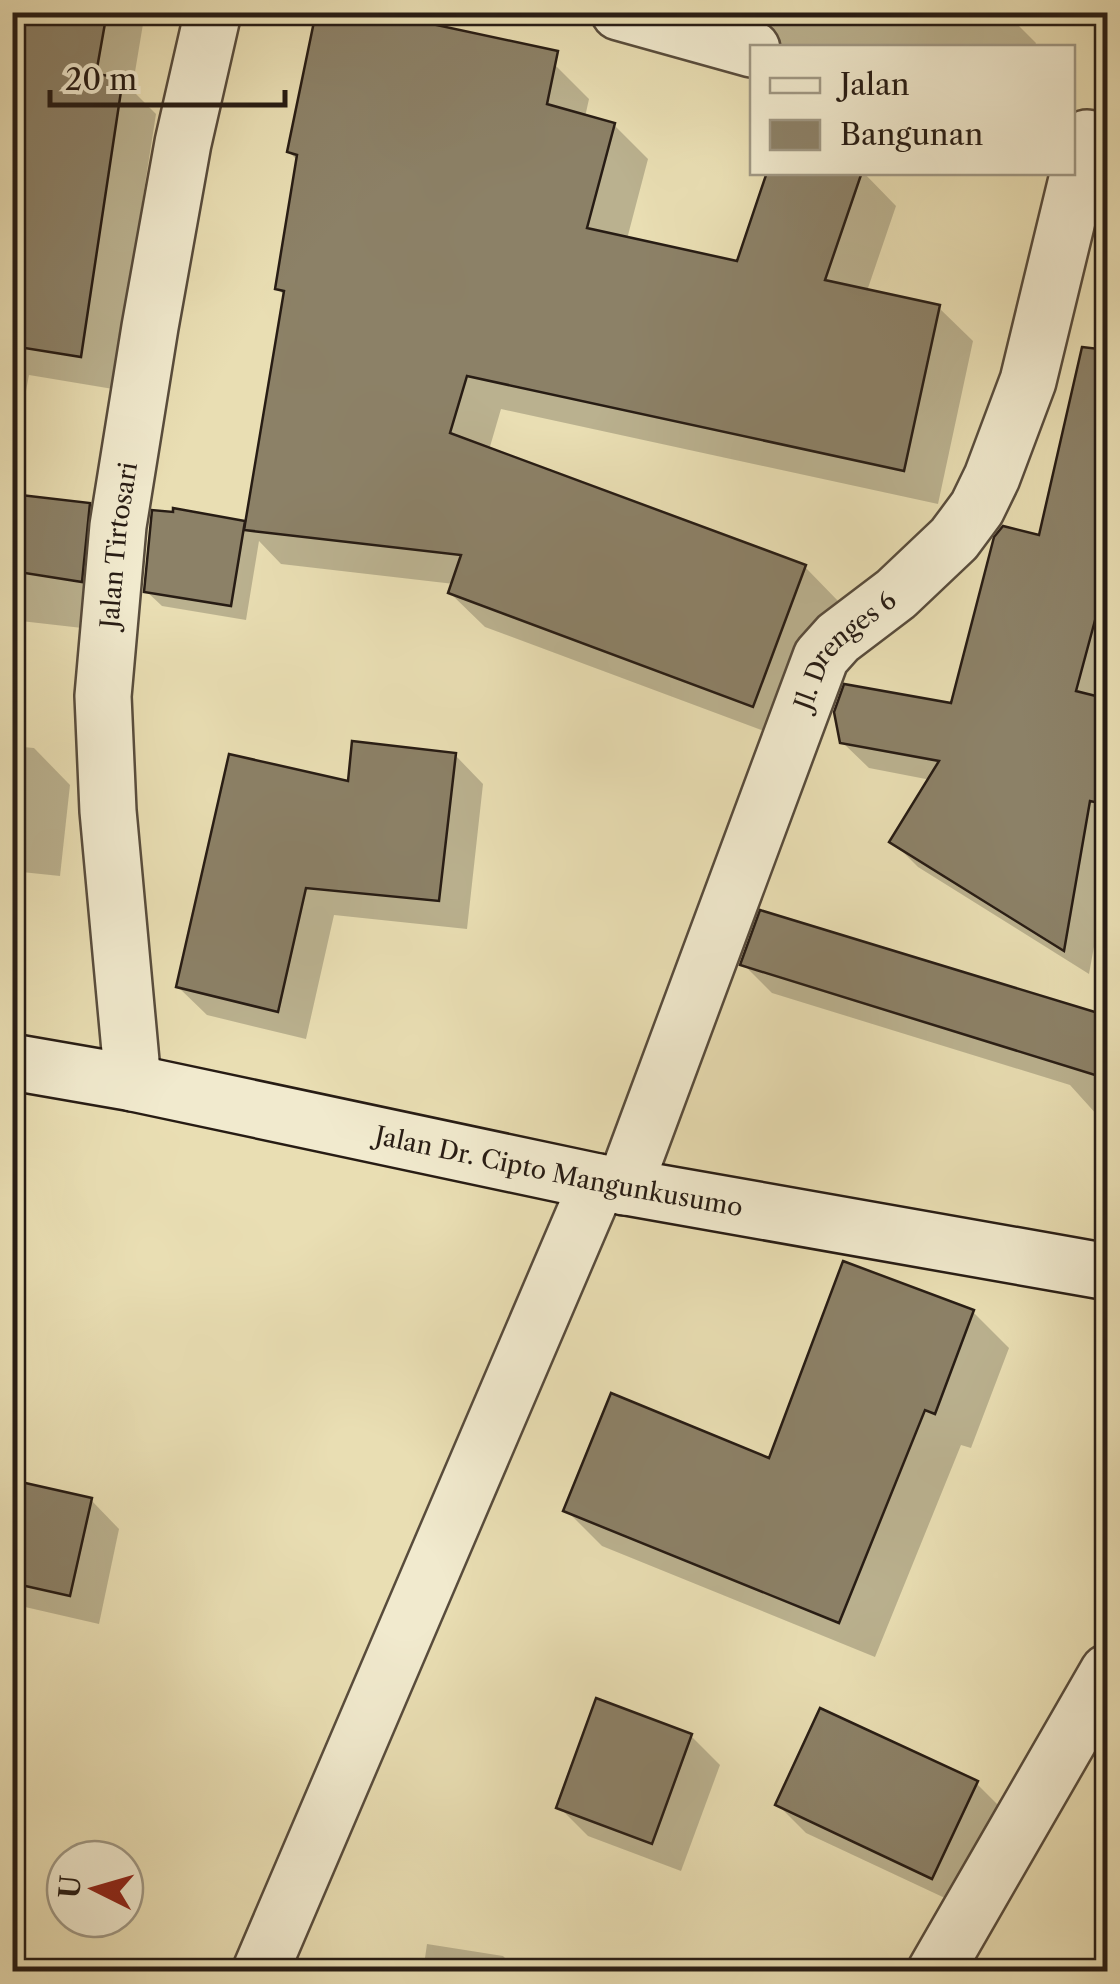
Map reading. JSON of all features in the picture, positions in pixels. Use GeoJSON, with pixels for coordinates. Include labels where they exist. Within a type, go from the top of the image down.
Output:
{"type":"FeatureCollection","features":[{"type":"Feature","properties":{"kind":"street","name":"Jalan Tirtosari"},"geometry":{"type":"LineString","coordinates":[[134,1082],[108,811],[103,696],[118,526],[141,381],[183,143],[212,12]]}},
{"type":"Feature","properties":{"kind":"street"},"geometry":{"type":"LineString","coordinates":[[619,12],[750,48]]}},
{"type":"Feature","properties":{"kind":"street","name":"Jl. Drenges 6"},"geometry":{"type":"LineString","coordinates":[[260,1972],[611,1184],[822,657],[838,638],[896,594],[954,539],[977,508],[992,477],[1028,381],[1089,138]]}},
{"type":"Feature","properties":{"kind":"street","name":"Jalan Dr. Cipto Mangunkusumo"},"geometry":{"type":"LineString","coordinates":[[12,1062],[134,1082],[611,1184],[1108,1272]]}},
{"type":"Feature","properties":{"kind":"street"},"geometry":{"type":"LineString","coordinates":[[935,1972],[1108,1672]]}},
{"type":"Feature","properties":{"kind":"building"},"geometry":{"type":"Polygon","coordinates":[[[18,12],[107,12],[96,74],[123,78],[81,357],[12,346],[12,46],[18,12]]]}},
{"type":"Feature","properties":{"kind":"building"},"geometry":{"type":"Polygon","coordinates":[[[316,12],[376,12],[558,51],[547,104],[615,123],[587,228],[737,261],[766,175],[861,175],[825,280],[940,305],[904,471],[467,376],[450,433],[806,565],[753,707],[448,593],[461,555],[244,530],[284,291],[275,289],[297,155],[287,152],[316,12]]]}},
{"type":"Feature","properties":{"kind":"building"},"geometry":{"type":"Polygon","coordinates":[[[1082,347],[1108,350],[1108,572],[1076,691],[1108,699],[1108,805],[1090,801],[1064,951],[889,842],[939,761],[840,743],[834,712],[844,684],[951,703],[994,537],[1003,526],[1039,535],[1082,347]]]}},
{"type":"Feature","properties":{"kind":"building"},"geometry":{"type":"Polygon","coordinates":[[[12,494],[90,503],[82,582],[12,571],[12,494]]]}},
{"type":"Feature","properties":{"kind":"building"},"geometry":{"type":"Polygon","coordinates":[[[173,508],[245,521],[231,606],[144,592],[152,510],[173,512],[173,508]]]}},
{"type":"Feature","properties":{"kind":"building"},"geometry":{"type":"Polygon","coordinates":[[[352,741],[456,753],[439,901],[306,888],[278,1012],[176,987],[229,754],[348,781],[352,741]]]}},
{"type":"Feature","properties":{"kind":"building"},"geometry":{"type":"Polygon","coordinates":[[[760,910],[1108,1016],[1108,1079],[740,965],[760,910]]]}},
{"type":"Feature","properties":{"kind":"building"},"geometry":{"type":"Polygon","coordinates":[[[843,1261],[974,1310],[935,1414],[925,1410],[839,1623],[563,1511],[611,1393],[769,1458],[843,1261]]]}},
{"type":"Feature","properties":{"kind":"building"},"geometry":{"type":"Polygon","coordinates":[[[12,1480],[92,1498],[70,1596],[12,1583],[12,1480]]]}},
{"type":"Feature","properties":{"kind":"building"},"geometry":{"type":"Polygon","coordinates":[[[596,1698],[692,1734],[652,1844],[556,1808],[596,1698]]]}},
{"type":"Feature","properties":{"kind":"building"},"geometry":{"type":"Polygon","coordinates":[[[820,1708],[978,1781],[932,1879],[775,1805],[820,1708]]]}}]}
